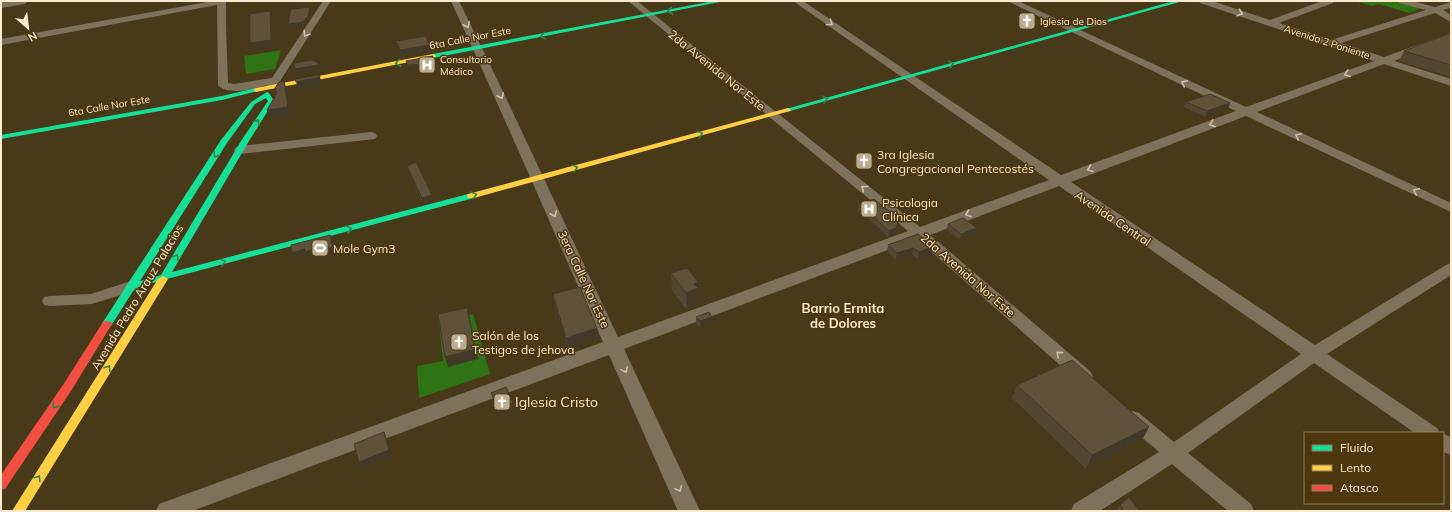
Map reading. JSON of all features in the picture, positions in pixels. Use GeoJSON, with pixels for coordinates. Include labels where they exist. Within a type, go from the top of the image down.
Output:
{"type":"FeatureCollection","features":[{"type":"Feature","properties":{"kind":"street"},"geometry":{"type":"LineString","coordinates":[[1,4],[25,1]]}},
{"type":"Feature","properties":{"kind":"street"},"geometry":{"type":"LineString","coordinates":[[1,42],[222,1],[221,27],[223,85],[229,87],[272,87],[327,1]]}},
{"type":"Feature","properties":{"kind":"street","name":"3era Calle Nor Este"},"geometry":{"type":"LineString","coordinates":[[455,1],[516,129],[537,179],[689,511]]}},
{"type":"Feature","properties":{"kind":"street","name":"2da Avenida Nor Este"},"geometry":{"type":"LineString","coordinates":[[632,1],[919,233],[1096,386]]}},
{"type":"Feature","properties":{"kind":"street","name":"6ta Calle Nor Este"},"geometry":{"type":"LineString","coordinates":[[1,137],[222,98],[272,87],[722,1]]}},
{"type":"Feature","properties":{"kind":"street","name":"Avenida Central"},"geometry":{"type":"LineString","coordinates":[[798,1],[1059,181],[1429,432]]}},
{"type":"Feature","properties":{"kind":"street"},"geometry":{"type":"LineString","coordinates":[[1011,1],[1451,208]]}},
{"type":"Feature","properties":{"kind":"street"},"geometry":{"type":"LineString","coordinates":[[50,300],[92,299],[131,286],[537,179],[1180,1]]}},
{"type":"Feature","properties":{"kind":"street","name":"Avenida 2 Poniente"},"geometry":{"type":"LineString","coordinates":[[1203,1],[1451,83]]}},
{"type":"Feature","properties":{"kind":"street"},"geometry":{"type":"LineString","coordinates":[[1270,23],[1330,1]]}},
{"type":"Feature","properties":{"kind":"street"},"geometry":{"type":"LineString","coordinates":[[1402,1],[1436,10],[1451,19]]}},
{"type":"Feature","properties":{"kind":"street"},"geometry":{"type":"LineString","coordinates":[[1332,43],[1451,5]]}},
{"type":"Feature","properties":{"kind":"street"},"geometry":{"type":"LineString","coordinates":[[167,511],[1451,36]]}},
{"type":"Feature","properties":{"kind":"street","name":"Avenida Pedro Arauz Palacios"},"geometry":{"type":"LineString","coordinates":[[18,511],[164,278],[224,142],[253,103],[272,87]]}},
{"type":"Feature","properties":{"kind":"street","name":"Avenida Pedro Arauz Palacios"},"geometry":{"type":"LineString","coordinates":[[1,485],[67,388],[131,286],[201,195],[239,151],[270,101],[272,87]]}},
{"type":"Feature","properties":{"kind":"street"},"geometry":{"type":"LineString","coordinates":[[224,142],[239,151],[345,148],[348,139],[371,136]]}},
{"type":"Feature","properties":{"kind":"street"},"geometry":{"type":"LineString","coordinates":[[1082,511],[1173,453],[1314,354],[1451,268]]}},
{"type":"Feature","properties":{"kind":"street"},"geometry":{"type":"LineString","coordinates":[[67,388],[97,386]]}},
{"type":"Feature","properties":{"kind":"street"},"geometry":{"type":"LineString","coordinates":[[1120,407],[1243,511]]}},
{"type":"Feature","properties":{"kind":"green space"},"geometry":{"type":"Polygon","coordinates":[[[1354,1],[1393,1],[1421,8],[1409,13],[1379,4],[1372,6],[1354,1]]]}},
{"type":"Feature","properties":{"kind":"green space"},"geometry":{"type":"Polygon","coordinates":[[[281,50],[275,69],[246,74],[244,56],[281,50]]]}},
{"type":"Feature","properties":{"kind":"green space"},"geometry":{"type":"Polygon","coordinates":[[[473,314],[490,374],[419,398],[417,366],[443,361],[439,322],[473,314]]]}},
{"type":"Feature","properties":{"kind":"building"},"geometry":{"type":"Polygon","coordinates":[[[310,7],[308,16],[303,22],[288,24],[291,9],[310,7]]]}},
{"type":"Feature","properties":{"kind":"building"},"geometry":{"type":"Polygon","coordinates":[[[270,11],[271,40],[250,43],[250,14],[270,11]]]}},
{"type":"Feature","properties":{"kind":"building"},"geometry":{"type":"Polygon","coordinates":[[[1451,33],[1451,65],[1404,51],[1451,33]]]}},
{"type":"Feature","properties":{"kind":"building"},"geometry":{"type":"Polygon","coordinates":[[[426,36],[429,45],[400,50],[396,41],[426,36]]]}},
{"type":"Feature","properties":{"kind":"building"},"geometry":{"type":"Polygon","coordinates":[[[433,56],[434,61],[420,64],[408,65],[406,61],[433,56]]]}},
{"type":"Feature","properties":{"kind":"building"},"geometry":{"type":"Polygon","coordinates":[[[311,60],[317,62],[318,65],[295,69],[294,63],[311,60]]]}},
{"type":"Feature","properties":{"kind":"building"},"geometry":{"type":"Polygon","coordinates":[[[319,75],[320,77],[296,82],[295,79],[319,75]]]}},
{"type":"Feature","properties":{"kind":"building"},"geometry":{"type":"Polygon","coordinates":[[[284,81],[288,107],[267,110],[277,93],[275,88],[279,82],[284,81]]]}},
{"type":"Feature","properties":{"kind":"building"},"geometry":{"type":"Polygon","coordinates":[[[1210,94],[1230,103],[1207,111],[1186,102],[1210,94]]]}},
{"type":"Feature","properties":{"kind":"building"},"geometry":{"type":"Polygon","coordinates":[[[416,162],[432,195],[422,198],[407,166],[416,162]]]}},
{"type":"Feature","properties":{"kind":"building"},"geometry":{"type":"Polygon","coordinates":[[[874,199],[899,219],[896,228],[889,231],[859,204],[874,199]]]}},
{"type":"Feature","properties":{"kind":"building"},"geometry":{"type":"Polygon","coordinates":[[[963,218],[977,228],[961,234],[948,224],[963,218]]]}},
{"type":"Feature","properties":{"kind":"building"},"geometry":{"type":"Polygon","coordinates":[[[918,234],[933,247],[919,252],[913,248],[897,253],[888,245],[918,234]]]}},
{"type":"Feature","properties":{"kind":"building"},"geometry":{"type":"Polygon","coordinates":[[[330,235],[333,247],[323,250],[322,247],[305,252],[305,249],[292,253],[291,245],[330,235]]]}},
{"type":"Feature","properties":{"kind":"building"},"geometry":{"type":"Polygon","coordinates":[[[687,268],[698,282],[694,284],[698,288],[686,293],[671,273],[687,268]]]}},
{"type":"Feature","properties":{"kind":"building"},"geometry":{"type":"Polygon","coordinates":[[[580,287],[597,328],[566,338],[553,294],[580,287]]]}},
{"type":"Feature","properties":{"kind":"building","name":"Salón de los Testigos de jehova"},"geometry":{"type":"Polygon","coordinates":[[[467,308],[475,349],[445,357],[438,314],[467,308]]]}},
{"type":"Feature","properties":{"kind":"building"},"geometry":{"type":"Polygon","coordinates":[[[709,312],[712,317],[700,321],[696,317],[709,312]]]}},
{"type":"Feature","properties":{"kind":"building"},"geometry":{"type":"Polygon","coordinates":[[[1072,360],[1149,427],[1092,455],[1017,385],[1072,360]]]}},
{"type":"Feature","properties":{"kind":"building","name":"Iglesia Cristo"},"geometry":{"type":"Polygon","coordinates":[[[506,387],[513,403],[498,409],[491,393],[506,387]]]}},
{"type":"Feature","properties":{"kind":"building"},"geometry":{"type":"Polygon","coordinates":[[[384,432],[389,450],[359,462],[354,444],[384,432]]]}},
{"type":"Feature","properties":{"kind":"building"},"geometry":{"type":"Polygon","coordinates":[[[1129,497],[1139,511],[1124,511],[1120,505],[1129,497]]]}},
{"type":"Feature","properties":{"kind":"traffic: fast"},"geometry":{"type":"LineString","coordinates":[[433,56],[722,1]]}},
{"type":"Feature","properties":{"kind":"traffic: fast"},"geometry":{"type":"LineString","coordinates":[[788,110],[1180,1]]}},
{"type":"Feature","properties":{"kind":"traffic: fast"},"geometry":{"type":"LineString","coordinates":[[1,137],[222,98],[256,90]]}},
{"type":"Feature","properties":{"kind":"traffic: fast"},"geometry":{"type":"LineString","coordinates":[[163,279],[245,141],[271,101],[267,94]]}},
{"type":"Feature","properties":{"kind":"traffic: fast"},"geometry":{"type":"LineString","coordinates":[[107,324],[224,142],[253,103],[264,96]]}},
{"type":"Feature","properties":{"kind":"traffic: fast"},"geometry":{"type":"LineString","coordinates":[[131,286],[471,196]]}},
{"type":"Feature","properties":{"kind":"traffic: slow"},"geometry":{"type":"LineString","coordinates":[[256,90],[433,56]]}},
{"type":"Feature","properties":{"kind":"traffic: slow"},"geometry":{"type":"LineString","coordinates":[[471,196],[788,110]]}},
{"type":"Feature","properties":{"kind":"traffic: slow"},"geometry":{"type":"LineString","coordinates":[[18,511],[163,279]]}},
{"type":"Feature","properties":{"kind":"traffic: jam"},"geometry":{"type":"LineString","coordinates":[[1,485],[67,388],[107,324]]}},
{"type":"Feature","properties":{"kind":"place","name":"Iglesia de Dios"},"geometry":{"type":"Point","coordinates":[1027,21]}},
{"type":"Feature","properties":{"kind":"place","name":"Consultorio Médico"},"geometry":{"type":"Point","coordinates":[427,65]}},
{"type":"Feature","properties":{"kind":"place","name":"3ra Iglesia Congregacional Pentecostés"},"geometry":{"type":"Point","coordinates":[864,161]}},
{"type":"Feature","properties":{"kind":"place","name":"Psicologia Clínica"},"geometry":{"type":"Point","coordinates":[869,209]}},
{"type":"Feature","properties":{"kind":"place","name":"Mole Gym3"},"geometry":{"type":"Point","coordinates":[320,248]}},
{"type":"Feature","properties":{"kind":"place","name":"Salón de los Testigos de jehova"},"geometry":{"type":"Point","coordinates":[459,342]}},
{"type":"Feature","properties":{"kind":"place","name":"Iglesia Cristo"},"geometry":{"type":"Point","coordinates":[502,402]}},
{"type":"Feature","properties":{"kind":"district","name":"Barrio Ermita de Dolores"},"geometry":{"type":"Point","coordinates":[843,316]}}]}
